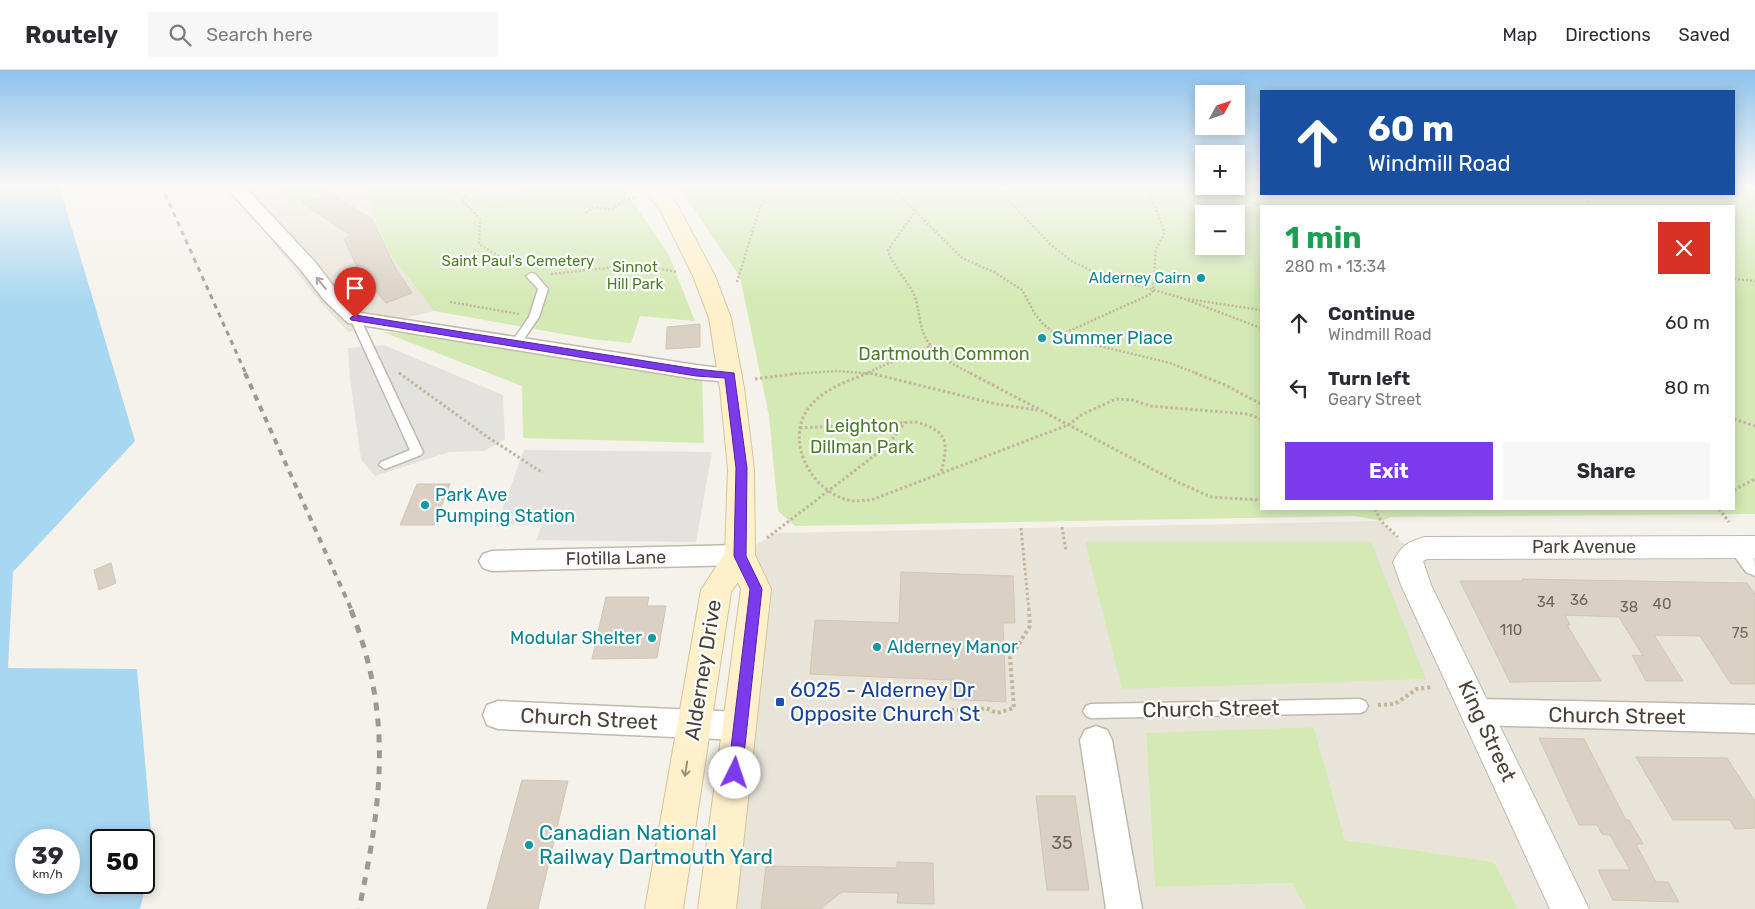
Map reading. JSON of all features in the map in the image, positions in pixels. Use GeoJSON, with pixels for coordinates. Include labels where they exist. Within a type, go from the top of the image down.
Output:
{"type":"FeatureCollection","features":[{"type":"Feature","properties":{"kind":"main road"},"geometry":{"type":"LineString","coordinates":[[677,224],[704,276],[720,318],[730,375],[741,468],[740,556],[756,589],[717,909]]}},
{"type":"Feature","properties":{"kind":"main road","name":"Alderney Drive"},"geometry":{"type":"LineString","coordinates":[[664,909],[716,590],[740,556]]}},
{"type":"Feature","properties":{"kind":"street"},"geometry":{"type":"LineString","coordinates":[[269,224],[308,266],[331,296],[355,318],[696,372],[730,375]]}},
{"type":"Feature","properties":{"kind":"street","name":"Park Avenue"},"geometry":{"type":"LineString","coordinates":[[1413,553],[1424,548],[1750,553]]}},
{"type":"Feature","properties":{"kind":"street","name":"King Street"},"geometry":{"type":"LineString","coordinates":[[1413,553],[1408,562],[1416,585],[1570,909]]}},
{"type":"Feature","properties":{"kind":"street","name":"Flotilla Lane"},"geometry":{"type":"LineString","coordinates":[[492,561],[740,556]]}},
{"type":"Feature","properties":{"kind":"street","name":"Church Street"},"geometry":{"type":"LineString","coordinates":[[1478,712],[1755,719]]}},
{"type":"Feature","properties":{"kind":"street","name":"Church Street"},"geometry":{"type":"LineString","coordinates":[[498,715],[740,726]]}},
{"type":"Feature","properties":{"kind":"street"},"geometry":{"type":"LineString","coordinates":[[1094,725],[1124,909]]}},
{"type":"Feature","properties":{"kind":"lane"},"geometry":{"type":"LineString","coordinates":[[516,343],[534,317],[543,289],[531,276]]}},
{"type":"Feature","properties":{"kind":"lane"},"geometry":{"type":"LineString","coordinates":[[355,318],[418,452],[385,465]]}},
{"type":"Feature","properties":{"kind":"lane","name":"Church Street"},"geometry":{"type":"LineString","coordinates":[[1094,725],[1360,706]]}},
{"type":"Feature","properties":{"kind":"path"},"geometry":{"type":"LineString","coordinates":[[480,224],[479,244],[531,276],[634,265],[704,276]]}},
{"type":"Feature","properties":{"kind":"path"},"geometry":{"type":"LineString","coordinates":[[737,282],[755,224]]}},
{"type":"Feature","properties":{"kind":"path"},"geometry":{"type":"LineString","coordinates":[[906,224],[888,250],[890,258],[915,297],[923,333],[930,346],[947,361],[1211,497],[1260,500]]}},
{"type":"Feature","properties":{"kind":"path"},"geometry":{"type":"LineString","coordinates":[[930,224],[962,258],[994,272],[1022,290],[1034,314],[1058,336],[1170,362],[1225,385],[1260,403]]}},
{"type":"Feature","properties":{"kind":"path"},"geometry":{"type":"LineString","coordinates":[[1031,224],[1051,245],[1073,262],[1101,275],[1182,298],[1260,310]]}},
{"type":"Feature","properties":{"kind":"path"},"geometry":{"type":"LineString","coordinates":[[1058,336],[1150,295],[1153,291],[1156,249],[1164,235],[1163,224]]}},
{"type":"Feature","properties":{"kind":"path"},"geometry":{"type":"LineString","coordinates":[[1735,279],[1755,281]]}},
{"type":"Feature","properties":{"kind":"path"},"geometry":{"type":"LineString","coordinates":[[1182,298],[1260,328]]}},
{"type":"Feature","properties":{"kind":"path"},"geometry":{"type":"LineString","coordinates":[[450,302],[534,317]]}},
{"type":"Feature","properties":{"kind":"path"},"geometry":{"type":"LineString","coordinates":[[930,346],[907,360],[892,362],[836,384],[809,406],[803,416],[799,442],[802,458],[813,478],[847,500],[871,500],[1068,425],[1083,414],[1116,399],[1133,400],[1150,406],[1248,414],[1260,419]]}},
{"type":"Feature","properties":{"kind":"path"},"geometry":{"type":"LineString","coordinates":[[372,353],[489,438],[543,473]]}},
{"type":"Feature","properties":{"kind":"path"},"geometry":{"type":"LineString","coordinates":[[755,379],[800,373],[866,372],[996,404],[1040,410]]}},
{"type":"Feature","properties":{"kind":"path"},"geometry":{"type":"LineString","coordinates":[[1735,419],[1755,426]]}},
{"type":"Feature","properties":{"kind":"path"},"geometry":{"type":"LineString","coordinates":[[800,428],[905,422],[916,422],[933,426],[945,438],[947,452],[941,473]]}},
{"type":"Feature","properties":{"kind":"path"},"geometry":{"type":"LineString","coordinates":[[775,533],[888,445],[897,436],[905,422]]}},
{"type":"Feature","properties":{"kind":"path"},"geometry":{"type":"LineString","coordinates":[[1735,489],[1755,479]]}},
{"type":"Feature","properties":{"kind":"path"},"geometry":{"type":"LineString","coordinates":[[1376,510],[1381,520]]}},
{"type":"Feature","properties":{"kind":"path"},"geometry":{"type":"LineString","coordinates":[[945,710],[976,710],[986,708],[997,712],[1014,708],[1010,658],[1030,626],[1021,528]]}},
{"type":"Feature","properties":{"kind":"path"},"geometry":{"type":"LineString","coordinates":[[1062,528],[1066,551]]}},
{"type":"Feature","properties":{"kind":"path"},"geometry":{"type":"LineString","coordinates":[[1360,706],[1395,704],[1417,689],[1432,688]]}},
{"type":"Feature","properties":{"kind":"shaded area"},"geometry":{"type":"Polygon","coordinates":[[[258,224],[378,224],[389,253],[434,311],[348,332],[317,298],[258,224]]]}},
{"type":"Feature","properties":{"kind":"shaded area"},"geometry":{"type":"Polygon","coordinates":[[[384,345],[503,395],[505,439],[484,451],[449,452],[375,476],[361,459],[350,379],[348,348],[384,345]]]}},
{"type":"Feature","properties":{"kind":"shaded area"},"geometry":{"type":"Polygon","coordinates":[[[524,450],[712,452],[696,542],[536,540],[542,525],[497,524],[524,450]]]}},
{"type":"Feature","properties":{"kind":"shaded area"},"geometry":{"type":"Polygon","coordinates":[[[1381,521],[1413,553],[1755,547],[1755,909],[1518,909],[1494,862],[1345,840],[1314,727],[1146,734],[1155,887],[1292,883],[1306,909],[717,909],[756,589],[740,555],[775,533],[1381,521]]]}},
{"type":"Feature","properties":{"kind":"green space","name":"Saint Paul's Cemetery"},"geometry":{"type":"Polygon","coordinates":[[[378,224],[648,224],[668,253],[695,321],[640,316],[631,343],[591,339],[434,311],[389,253],[378,224]]]}},
{"type":"Feature","properties":{"kind":"green space","name":"Dartmouth Common"},"geometry":{"type":"Polygon","coordinates":[[[704,224],[1195,224],[1195,255],[1245,255],[1245,224],[1260,224],[1260,510],[1735,510],[1735,224],[1755,224],[1755,514],[1391,517],[1381,521],[1355,516],[795,526],[778,511],[769,416],[740,277],[704,224]]]}},
{"type":"Feature","properties":{"kind":"green space"},"geometry":{"type":"Polygon","coordinates":[[[383,332],[409,334],[702,376],[704,443],[523,438],[522,386],[383,332]]]}},
{"type":"Feature","properties":{"kind":"green space"},"geometry":{"type":"Polygon","coordinates":[[[1085,542],[1371,542],[1426,679],[1122,689],[1085,542]]]}},
{"type":"Feature","properties":{"kind":"green space"},"geometry":{"type":"Polygon","coordinates":[[[1314,727],[1345,840],[1494,862],[1518,909],[1306,909],[1292,883],[1155,887],[1146,733],[1314,727]]]}},
{"type":"Feature","properties":{"kind":"water"},"geometry":{"type":"Polygon","coordinates":[[[0,224],[71,224],[135,441],[13,572],[8,668],[137,669],[151,829],[90,829],[90,894],[144,894],[140,909],[0,909],[0,224]]]}},
{"type":"Feature","properties":{"kind":"building"},"geometry":{"type":"Polygon","coordinates":[[[334,224],[374,224],[396,269],[412,293],[386,303],[358,269],[344,239],[351,236],[334,224]]]}},
{"type":"Feature","properties":{"kind":"building"},"geometry":{"type":"Polygon","coordinates":[[[700,324],[700,347],[666,349],[667,327],[700,324]]]}},
{"type":"Feature","properties":{"kind":"building","name":"Park Ave Pumping Station"},"geometry":{"type":"Polygon","coordinates":[[[417,484],[450,484],[434,525],[400,525],[417,484]]]}},
{"type":"Feature","properties":{"kind":"building"},"geometry":{"type":"Polygon","coordinates":[[[111,563],[116,583],[99,590],[94,570],[111,563]]]}},
{"type":"Feature","properties":{"kind":"building","name":"Alderney Manor"},"geometry":{"type":"Polygon","coordinates":[[[901,572],[1013,576],[1015,623],[1003,623],[1006,702],[950,699],[951,680],[810,674],[815,620],[899,623],[901,572]]]}},
{"type":"Feature","properties":{"kind":"building"},"geometry":{"type":"Polygon","coordinates":[[[1522,579],[1747,583],[1755,594],[1755,684],[1731,684],[1700,636],[1654,635],[1683,681],[1646,681],[1632,655],[1643,656],[1619,617],[1565,615],[1570,625],[1567,625],[1601,681],[1510,682],[1460,581],[1523,581],[1522,579]]]}},
{"type":"Feature","properties":{"kind":"building"},"geometry":{"type":"Polygon","coordinates":[[[606,597],[649,597],[647,606],[666,606],[657,658],[592,659],[606,597]]]}},
{"type":"Feature","properties":{"kind":"building"},"geometry":{"type":"Polygon","coordinates":[[[1539,738],[1584,739],[1626,820],[1629,820],[1643,844],[1636,844],[1656,882],[1668,882],[1679,902],[1613,900],[1598,870],[1630,870],[1610,835],[1602,834],[1597,825],[1579,825],[1539,738]]]}},
{"type":"Feature","properties":{"kind":"building"},"geometry":{"type":"Polygon","coordinates":[[[1636,757],[1727,758],[1755,801],[1755,828],[1735,829],[1730,820],[1673,820],[1636,757]]]}},
{"type":"Feature","properties":{"kind":"building","name":"Canadian National Railway Dartmouth Yard"},"geometry":{"type":"Polygon","coordinates":[[[522,780],[568,781],[538,909],[487,909],[522,780]]]}},
{"type":"Feature","properties":{"kind":"building"},"geometry":{"type":"Polygon","coordinates":[[[1036,796],[1075,796],[1089,890],[1047,890],[1036,796]]]}},
{"type":"Feature","properties":{"kind":"building"},"geometry":{"type":"Polygon","coordinates":[[[897,862],[933,863],[934,904],[897,903],[898,893],[842,892],[820,909],[761,909],[766,866],[897,868],[897,862]]]}},
{"type":"Feature","properties":{"kind":"railway"},"geometry":{"type":"LineString","coordinates":[[179,224],[246,374]]}},
{"type":"Feature","properties":{"kind":"railway"},"geometry":{"type":"LineString","coordinates":[[245,373],[352,611]]}},
{"type":"Feature","properties":{"kind":"railway"},"geometry":{"type":"LineString","coordinates":[[351,610],[364,649],[373,686],[378,723],[379,759],[378,795],[359,909]]}},
{"type":"Feature","properties":{"kind":"place","name":"Alderney Cairn"},"geometry":{"type":"Point","coordinates":[1201,278]}},
{"type":"Feature","properties":{"kind":"place","name":"Summer Place"},"geometry":{"type":"Point","coordinates":[1042,338]}},
{"type":"Feature","properties":{"kind":"place","name":"Park Ave Pumping Station"},"geometry":{"type":"Point","coordinates":[425,505]}},
{"type":"Feature","properties":{"kind":"place","name":"Modular Shelter"},"geometry":{"type":"Point","coordinates":[652,638]}},
{"type":"Feature","properties":{"kind":"place","name":"Alderney Manor"},"geometry":{"type":"Point","coordinates":[877,647]}},
{"type":"Feature","properties":{"kind":"place","name":"6025 - Alderney Dr Opposite Church St"},"geometry":{"type":"Point","coordinates":[780,702]}},
{"type":"Feature","properties":{"kind":"place","name":"Canadian National Railway Dartmouth Yard"},"geometry":{"type":"Point","coordinates":[529,845]}},
{"type":"Feature","properties":{"kind":"route"},"geometry":{"type":"LineString","coordinates":[[355,318],[696,372],[730,375],[741,468],[740,556],[756,589],[735,758],[735,773]]}},
{"type":"Feature","properties":{"kind":"park label","name":"Sinnot Hill Park"},"geometry":{"type":"Point","coordinates":[635,276]}},
{"type":"Feature","properties":{"kind":"park label","name":"Leighton Dillman Park"},"geometry":{"type":"Point","coordinates":[862,436]}}]}
